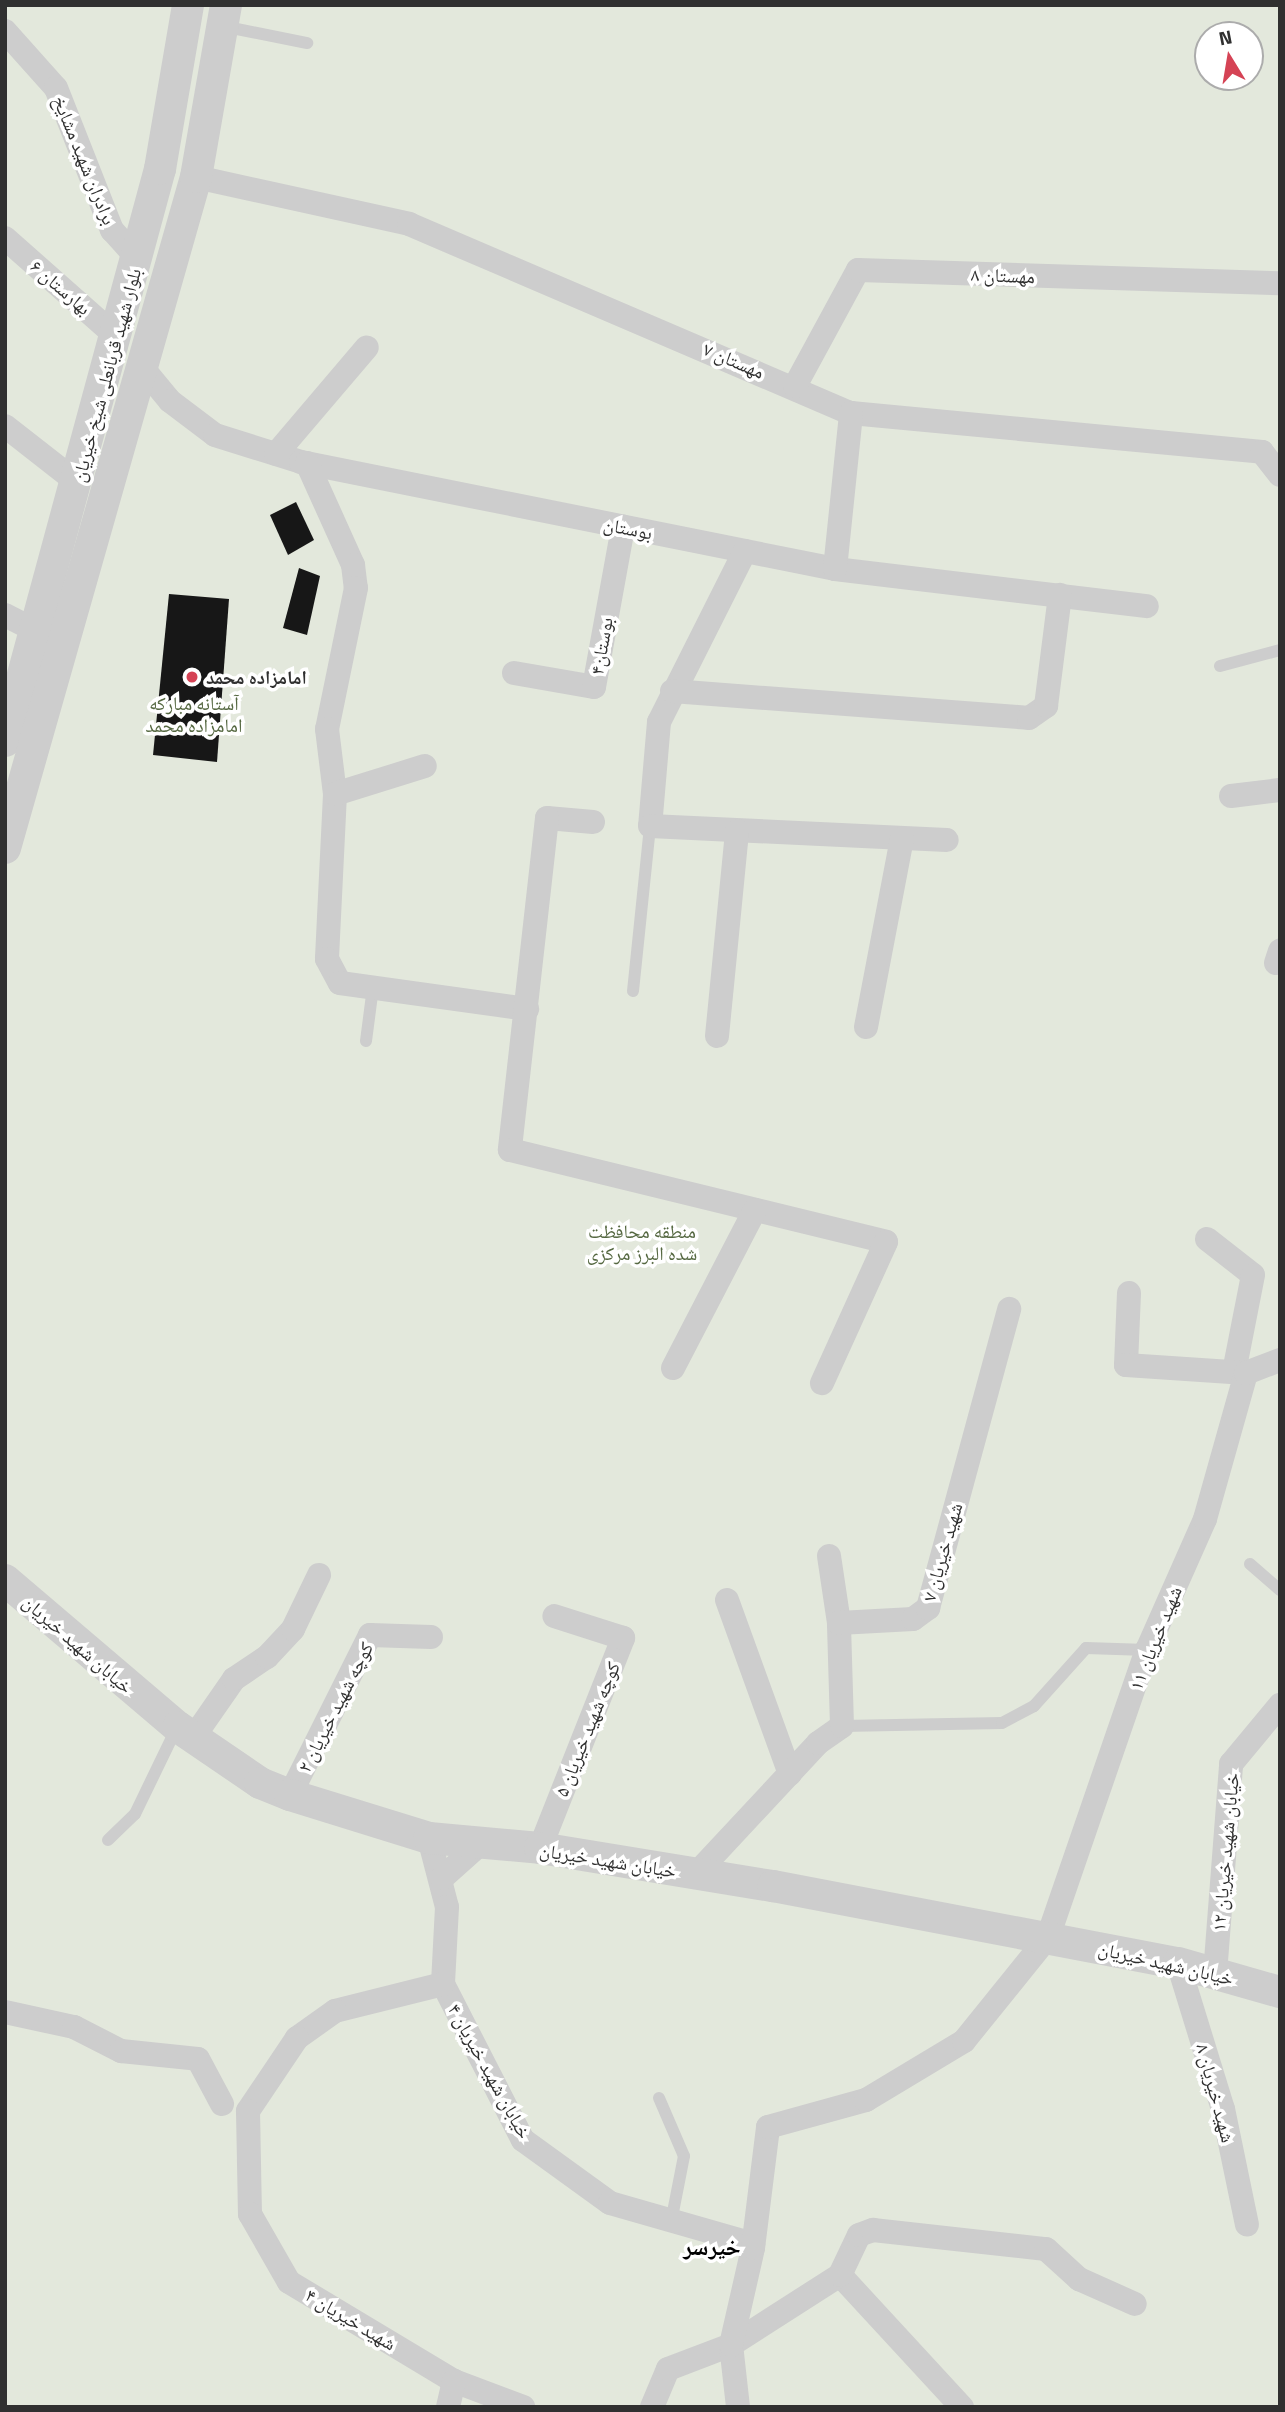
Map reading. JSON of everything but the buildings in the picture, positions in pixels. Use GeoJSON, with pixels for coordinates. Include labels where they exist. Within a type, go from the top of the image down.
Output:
{"type":"FeatureCollection","features":[{"type":"Feature","properties":{"kind":"street","name":"بلوار شهید قربانعلی شیخ خیریان"},"geometry":{"type":"LineString","coordinates":[[5,741],[50,636],[78,483],[137,258],[188,5]]}},
{"type":"Feature","properties":{"kind":"street"},"geometry":{"type":"LineString","coordinates":[[5,848],[50,636],[141,366],[196,177],[224,15]]}},
{"type":"Feature","properties":{"kind":"street","name":"برادران شهید مشایخ"},"geometry":{"type":"LineString","coordinates":[[5,31],[56,88],[112,230],[137,258]]}},
{"type":"Feature","properties":{"kind":"street","name":"مهستان ۷"},"geometry":{"type":"LineString","coordinates":[[196,177],[409,224],[795,386],[851,413],[1262,452],[1280,475]]}},
{"type":"Feature","properties":{"kind":"street","name":"بهارستان ۶"},"geometry":{"type":"LineString","coordinates":[[5,238],[117,337]]}},
{"type":"Feature","properties":{"kind":"street","name":"مهستان ۸"},"geometry":{"type":"LineString","coordinates":[[795,386],[858,271],[1280,283]]}},
{"type":"Feature","properties":{"kind":"street"},"geometry":{"type":"LineString","coordinates":[[276,454],[367,347]]}},
{"type":"Feature","properties":{"kind":"street","name":"بوستان"},"geometry":{"type":"LineString","coordinates":[[141,366],[170,401],[215,435],[307,463],[835,569],[1147,606]]}},
{"type":"Feature","properties":{"kind":"street"},"geometry":{"type":"LineString","coordinates":[[835,569],[851,413]]}},
{"type":"Feature","properties":{"kind":"street"},"geometry":{"type":"LineString","coordinates":[[5,426],[78,483]]}},
{"type":"Feature","properties":{"kind":"street"},"geometry":{"type":"LineString","coordinates":[[307,463],[354,565],[356,588],[327,729],[335,794],[327,959],[340,983],[527,1009]]}},
{"type":"Feature","properties":{"kind":"street","name":"بوستان۴"},"geometry":{"type":"LineString","coordinates":[[514,673],[594,687],[623,527]]}},
{"type":"Feature","properties":{"kind":"street"},"geometry":{"type":"LineString","coordinates":[[746,551],[672,691],[659,722],[650,826],[947,840]]}},
{"type":"Feature","properties":{"kind":"street"},"geometry":{"type":"LineString","coordinates":[[672,691],[1029,718],[1046,706],[1060,595]]}},
{"type":"Feature","properties":{"kind":"street"},"geometry":{"type":"LineString","coordinates":[[5,615],[50,636]]}},
{"type":"Feature","properties":{"kind":"street"},"geometry":{"type":"LineString","coordinates":[[335,794],[425,766]]}},
{"type":"Feature","properties":{"kind":"street"},"geometry":{"type":"LineString","coordinates":[[1231,796],[1280,790]]}},
{"type":"Feature","properties":{"kind":"street"},"geometry":{"type":"LineString","coordinates":[[593,821],[547,818],[510,1150],[886,1242],[822,1383]]}},
{"type":"Feature","properties":{"kind":"street"},"geometry":{"type":"LineString","coordinates":[[717,1036],[737,831]]}},
{"type":"Feature","properties":{"kind":"street"},"geometry":{"type":"LineString","coordinates":[[866,1027],[902,838]]}},
{"type":"Feature","properties":{"kind":"street"},"geometry":{"type":"LineString","coordinates":[[673,1368],[755,1210]]}},
{"type":"Feature","properties":{"kind":"street","name":"شهید خیریان ۱۱"},"geometry":{"type":"LineString","coordinates":[[753,2244],[768,2127],[866,2100],[964,2042],[1048,1937],[1147,1650],[1205,1519],[1240,1372],[1253,1275],[1207,1239]]}},
{"type":"Feature","properties":{"kind":"street"},"geometry":{"type":"LineString","coordinates":[[1129,1293],[1126,1365],[1240,1372],[1280,1360]]}},
{"type":"Feature","properties":{"kind":"street","name":"شهید خیریان ۷"},"geometry":{"type":"LineString","coordinates":[[839,1623],[913,1619],[928,1608],[1009,1308]]}},
{"type":"Feature","properties":{"kind":"street"},"geometry":{"type":"LineString","coordinates":[[695,1875],[790,1774],[842,1726],[839,1623],[829,1556]]}},
{"type":"Feature","properties":{"kind":"street"},"geometry":{"type":"LineString","coordinates":[[185,1732],[234,1679],[267,1657],[293,1629],[319,1575]]}},
{"type":"Feature","properties":{"kind":"street","name":"خیابان شهید خیریان"},"geometry":{"type":"LineString","coordinates":[[9,1593],[185,1732],[290,1795],[429,1838],[540,1848],[1048,1937],[1178,1963],[1280,1992]]}},
{"type":"Feature","properties":{"kind":"street"},"geometry":{"type":"LineString","coordinates":[[727,1600],[790,1774]]}},
{"type":"Feature","properties":{"kind":"street","name":"کوچه شهید خیریان ۵"},"geometry":{"type":"LineString","coordinates":[[540,1848],[623,1638],[554,1616]]}},
{"type":"Feature","properties":{"kind":"street","name":"کوچه شهید خیریان ۲"},"geometry":{"type":"LineString","coordinates":[[290,1795],[370,1635],[432,1637]]}},
{"type":"Feature","properties":{"kind":"street","name":"خیابان شهید خیریان ۱۲"},"geometry":{"type":"LineString","coordinates":[[1215,1974],[1231,1764],[1280,1705]]}},
{"type":"Feature","properties":{"kind":"street","name":"خیابان شهید خیریان ۴"},"geometry":{"type":"LineString","coordinates":[[429,1838],[442,1878],[447,1907],[443,1984],[523,2140],[610,2203],[672,2217],[753,2244]]}},
{"type":"Feature","properties":{"kind":"street"},"geometry":{"type":"LineString","coordinates":[[442,1878],[480,1843]]}},
{"type":"Feature","properties":{"kind":"street","name":"شهید خیریان ۸"},"geometry":{"type":"LineString","coordinates":[[1178,1963],[1223,2109],[1247,2225]]}},
{"type":"Feature","properties":{"kind":"street","name":"شهید خیریان ۴"},"geometry":{"type":"LineString","coordinates":[[443,1984],[335,2011],[297,2038],[248,2111],[250,2214],[289,2282],[454,2381],[523,2407]]}},
{"type":"Feature","properties":{"kind":"street"},"geometry":{"type":"LineString","coordinates":[[5,2012],[74,2027],[121,2051],[198,2059],[222,2104]]}},
{"type":"Feature","properties":{"kind":"street"},"geometry":{"type":"LineString","coordinates":[[652,2407],[668,2369],[731,2345],[841,2275],[859,2235],[873,2230],[1046,2249],[1079,2279],[1135,2304]]}},
{"type":"Feature","properties":{"kind":"street"},"geometry":{"type":"LineString","coordinates":[[738,2407],[731,2345],[753,2244]]}},
{"type":"Feature","properties":{"kind":"street"},"geometry":{"type":"LineString","coordinates":[[841,2275],[962,2407]]}},
{"type":"Feature","properties":{"kind":"street"},"geometry":{"type":"LineString","coordinates":[[448,2407],[454,2381]]}},
{"type":"Feature","properties":{"kind":"lane"},"geometry":{"type":"LineString","coordinates":[[224,15],[307,43]]}},
{"type":"Feature","properties":{"kind":"lane"},"geometry":{"type":"LineString","coordinates":[[1220,666],[1280,650]]}},
{"type":"Feature","properties":{"kind":"lane"},"geometry":{"type":"LineString","coordinates":[[634,991],[650,826]]}},
{"type":"Feature","properties":{"kind":"lane"},"geometry":{"type":"LineString","coordinates":[[366,1041],[373,987]]}},
{"type":"Feature","properties":{"kind":"lane"},"geometry":{"type":"LineString","coordinates":[[1250,1564],[1280,1590]]}},
{"type":"Feature","properties":{"kind":"lane"},"geometry":{"type":"LineString","coordinates":[[842,1726],[1002,1723],[1034,1706],[1086,1647],[1147,1650]]}},
{"type":"Feature","properties":{"kind":"lane"},"geometry":{"type":"LineString","coordinates":[[108,1840],[135,1814],[185,1732]]}},
{"type":"Feature","properties":{"kind":"lane"},"geometry":{"type":"LineString","coordinates":[[659,2098],[684,2156],[672,2217]]}},
{"type":"Feature","properties":{"kind":"green space","name":"منطقه محافظت شده البرز مرکزی"},"geometry":{"type":"Polygon","coordinates":[[[5,5],[1280,5],[1280,2407],[5,2407],[5,5]]]}},
{"type":"Feature","properties":{"kind":"place","name":"امامزاده محمد"},"geometry":{"type":"Point","coordinates":[192,677]}},
{"type":"Feature","properties":{"kind":"district","name":"خیرسر"},"geometry":{"type":"Point","coordinates":[712,2247]}},
{"type":"Feature","properties":{"kind":"park label","name":"آستانه مبارکه امامزاده محمد"},"geometry":{"type":"Point","coordinates":[194,714]}}]}
